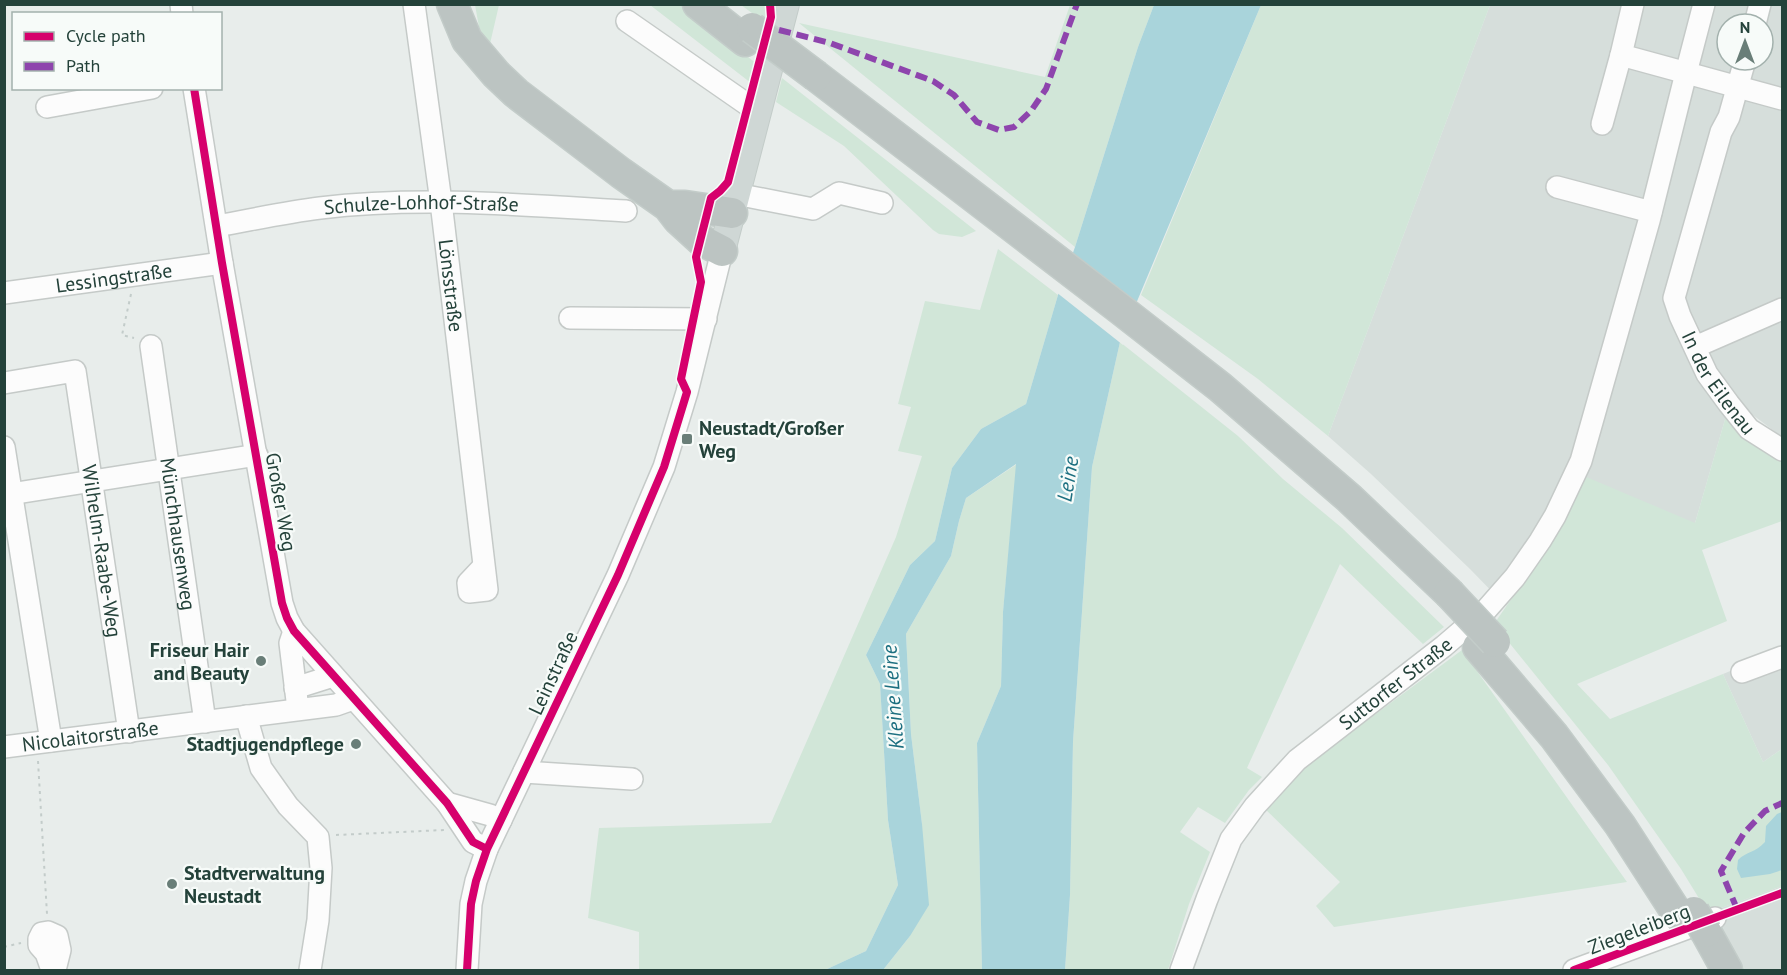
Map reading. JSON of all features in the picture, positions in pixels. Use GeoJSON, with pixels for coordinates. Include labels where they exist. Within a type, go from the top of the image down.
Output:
{"type":"FeatureCollection","features":[{"type":"Feature","properties":{"kind":"highway"},"geometry":{"type":"LineString","coordinates":[[452,4],[467,40],[516,93],[668,206],[678,219],[701,240],[722,250]]}},
{"type":"Feature","properties":{"kind":"highway"},"geometry":{"type":"LineString","coordinates":[[468,4],[475,35],[496,74]]}},
{"type":"Feature","properties":{"kind":"highway"},"geometry":{"type":"LineString","coordinates":[[698,4],[749,34],[952,189],[1216,403],[1314,477],[1349,498],[1486,645],[1573,734],[1633,816],[1693,925],[1726,970]]}},
{"type":"Feature","properties":{"kind":"highway"},"geometry":{"type":"LineString","coordinates":[[722,4],[749,34]]}},
{"type":"Feature","properties":{"kind":"highway"},"geometry":{"type":"LineString","coordinates":[[668,206],[734,204]]}},
{"type":"Feature","properties":{"kind":"highway"},"geometry":{"type":"LineString","coordinates":[[1693,925],[1709,970]]}},
{"type":"Feature","properties":{"kind":"main road","name":"Leinstraße"},"geometry":{"type":"LineString","coordinates":[[722,250],[786,4]]}},
{"type":"Feature","properties":{"kind":"street","name":"Lönsstraße"},"geometry":{"type":"LineString","coordinates":[[414,4],[441,202],[484,566]]}},
{"type":"Feature","properties":{"kind":"street"},"geometry":{"type":"LineString","coordinates":[[1602,124],[1633,4]]}},
{"type":"Feature","properties":{"kind":"street","name":"Suttorfer Straße"},"geometry":{"type":"LineString","coordinates":[[1181,970],[1231,839],[1255,806],[1297,760],[1466,628],[1486,609],[1515,577],[1540,541],[1569,489],[1581,461],[1601,392],[1651,212],[1704,4]]}},
{"type":"Feature","properties":{"kind":"street"},"geometry":{"type":"LineString","coordinates":[[627,21],[758,110]]}},
{"type":"Feature","properties":{"kind":"street"},"geometry":{"type":"LineString","coordinates":[[1621,55],[1782,99]]}},
{"type":"Feature","properties":{"kind":"street"},"geometry":{"type":"LineString","coordinates":[[1737,86],[1741,72]]}},
{"type":"Feature","properties":{"kind":"street","name":"In der Eilenau"},"geometry":{"type":"LineString","coordinates":[[1737,86],[1729,117],[1721,132],[1674,298],[1707,374],[1749,429],[1782,450]]}},
{"type":"Feature","properties":{"kind":"street"},"geometry":{"type":"LineString","coordinates":[[48,107],[141,90]]}},
{"type":"Feature","properties":{"kind":"street","name":"Großer Weg"},"geometry":{"type":"LineString","coordinates":[[194,90],[222,263],[282,603],[287,618],[294,631],[447,803],[473,842],[487,849]]}},
{"type":"Feature","properties":{"kind":"street"},"geometry":{"type":"LineString","coordinates":[[1557,187],[1651,212]]}},
{"type":"Feature","properties":{"kind":"street"},"geometry":{"type":"LineString","coordinates":[[734,204],[813,209],[839,193],[882,203]]}},
{"type":"Feature","properties":{"kind":"street","name":"Schulze-Lohhof-Straße"},"geometry":{"type":"LineString","coordinates":[[217,226],[320,208],[441,202],[626,211]]}},
{"type":"Feature","properties":{"kind":"street","name":"Leinstraße"},"geometry":{"type":"LineString","coordinates":[[467,970],[471,904],[487,849],[618,575],[664,467],[687,392],[722,250]]}},
{"type":"Feature","properties":{"kind":"street","name":"Lessingstraße"},"geometry":{"type":"LineString","coordinates":[[4,293],[222,263]]}},
{"type":"Feature","properties":{"kind":"street"},"geometry":{"type":"LineString","coordinates":[[1695,347],[1782,309]]}},
{"type":"Feature","properties":{"kind":"street"},"geometry":{"type":"LineString","coordinates":[[570,318],[706,320]]}},
{"type":"Feature","properties":{"kind":"street","name":"Münchhausenweg"},"geometry":{"type":"LineString","coordinates":[[151,346],[205,722]]}},
{"type":"Feature","properties":{"kind":"street","name":"Wilhelm-Raabe-Weg"},"geometry":{"type":"LineString","coordinates":[[4,383],[75,371],[129,732]]}},
{"type":"Feature","properties":{"kind":"street"},"geometry":{"type":"LineString","coordinates":[[4,447],[8,494],[44,742]]}},
{"type":"Feature","properties":{"kind":"street"},"geometry":{"type":"LineString","coordinates":[[8,494],[257,455]]}},
{"type":"Feature","properties":{"kind":"street","name":"Großer Weg"},"geometry":{"type":"LineString","coordinates":[[294,631],[290,644],[298,709]]}},
{"type":"Feature","properties":{"kind":"street"},"geometry":{"type":"LineString","coordinates":[[1742,672],[1782,657]]}},
{"type":"Feature","properties":{"kind":"street"},"geometry":{"type":"LineString","coordinates":[[295,688],[333,676]]}},
{"type":"Feature","properties":{"kind":"street","name":"Nicolaitorstraße"},"geometry":{"type":"LineString","coordinates":[[4,747],[336,705],[353,699]]}},
{"type":"Feature","properties":{"kind":"street"},"geometry":{"type":"LineString","coordinates":[[246,716],[261,768],[288,806],[318,837],[321,868],[319,910],[310,970]]}},
{"type":"Feature","properties":{"kind":"street"},"geometry":{"type":"LineString","coordinates":[[524,772],[632,779]]}},
{"type":"Feature","properties":{"kind":"street"},"geometry":{"type":"LineString","coordinates":[[447,803],[501,820]]}},
{"type":"Feature","properties":{"kind":"street","name":"Ziegeleiberg"},"geometry":{"type":"LineString","coordinates":[[1574,970],[1693,925]]}},
{"type":"Feature","properties":{"kind":"street"},"geometry":{"type":"LineString","coordinates":[[48,932],[57,936],[60,950],[54,970]]}},
{"type":"Feature","properties":{"kind":"path"},"geometry":{"type":"LineString","coordinates":[[135,275],[122,334],[150,341],[151,346]]}},
{"type":"Feature","properties":{"kind":"path"},"geometry":{"type":"LineString","coordinates":[[44,742],[48,932]]}},
{"type":"Feature","properties":{"kind":"path"},"geometry":{"type":"LineString","coordinates":[[318,837],[448,830],[461,825]]}},
{"type":"Feature","properties":{"kind":"shaded area"},"geometry":{"type":"Polygon","coordinates":[[[1490,5],[1782,5],[1782,437],[1737,403],[1726,416],[1695,523],[1523,582],[1506,606],[1371,474],[1328,436],[1490,5]]]}},
{"type":"Feature","properties":{"kind":"shaded area"},"geometry":{"type":"Polygon","coordinates":[[[1782,650],[1782,749],[1763,762],[1723,674],[1782,650]]]}},
{"type":"Feature","properties":{"kind":"shaded area"},"geometry":{"type":"Polygon","coordinates":[[[1782,886],[1782,970],[1745,970],[1710,912],[1782,886]]]}},
{"type":"Feature","properties":{"kind":"green space"},"geometry":{"type":"Polygon","coordinates":[[[475,5],[499,5],[489,48],[479,27],[475,5]]]}},
{"type":"Feature","properties":{"kind":"green space"},"geometry":{"type":"Polygon","coordinates":[[[650,5],[682,5],[757,64],[751,83],[650,5]]]}},
{"type":"Feature","properties":{"kind":"green space"},"geometry":{"type":"Polygon","coordinates":[[[741,5],[777,5],[771,27],[741,5]]]}},
{"type":"Feature","properties":{"kind":"green space"},"geometry":{"type":"Polygon","coordinates":[[[1070,5],[1154,5],[1138,47],[1075,247],[799,23],[1045,77],[1070,5]]]}},
{"type":"Feature","properties":{"kind":"green space"},"geometry":{"type":"Polygon","coordinates":[[[1261,5],[1490,5],[1328,436],[1258,379],[1141,295],[1261,5]]]}},
{"type":"Feature","properties":{"kind":"green space"},"geometry":{"type":"Polygon","coordinates":[[[782,78],[976,231],[962,237],[939,234],[933,230],[844,146],[776,102],[782,78]]]}},
{"type":"Feature","properties":{"kind":"green space"},"geometry":{"type":"Polygon","coordinates":[[[998,249],[1058,295],[1026,404],[981,429],[952,468],[935,541],[910,565],[866,655],[880,684],[888,820],[898,885],[866,951],[825,970],[639,970],[639,932],[588,918],[599,828],[771,823],[896,537],[922,456],[898,451],[911,407],[898,404],[925,301],[980,310],[998,249]]]}},
{"type":"Feature","properties":{"kind":"green space"},"geometry":{"type":"Polygon","coordinates":[[[1120,342],[1238,436],[1283,479],[1342,528],[1444,627],[1423,644],[1340,564],[1247,768],[1262,777],[1249,790],[1225,823],[1198,807],[1180,832],[1210,852],[1189,904],[1168,970],[1065,970],[1070,895],[1073,742],[1092,467],[1120,342]]]}},
{"type":"Feature","properties":{"kind":"green space"},"geometry":{"type":"Polygon","coordinates":[[[1726,416],[1782,460],[1782,521],[1702,550],[1727,621],[1577,684],[1610,719],[1723,674],[1763,762],[1782,749],[1782,886],[1710,912],[1745,970],[1738,970],[1708,913],[1681,869],[1608,765],[1494,624],[1523,582],[1584,476],[1695,523],[1726,416]]]}},
{"type":"Feature","properties":{"kind":"green space"},"geometry":{"type":"Polygon","coordinates":[[[1017,464],[1003,612],[1001,686],[977,743],[982,970],[883,970],[910,936],[922,824],[911,734],[906,634],[951,556],[966,498],[1017,464]]]}},
{"type":"Feature","properties":{"kind":"green space"},"geometry":{"type":"Polygon","coordinates":[[[1462,650],[1627,882],[1334,927],[1316,906],[1340,882],[1264,808],[1307,765],[1462,650]]]}},
{"type":"Feature","properties":{"kind":"water"},"geometry":{"type":"Polygon","coordinates":[[[1154,5],[1261,5],[1120,342],[1092,467],[1073,742],[1070,895],[1065,970],[982,970],[977,743],[1001,686],[1003,612],[1016,464],[966,498],[951,556],[906,634],[911,734],[929,905],[910,936],[883,970],[825,970],[866,951],[898,885],[888,820],[880,684],[866,655],[910,565],[935,541],[952,468],[981,429],[1026,404],[1058,295],[1138,47],[1154,5]]]}},
{"type":"Feature","properties":{"kind":"water"},"geometry":{"type":"Polygon","coordinates":[[[1782,812],[1782,870],[1741,878],[1737,869],[1738,860],[1765,842],[1766,826],[1782,812]]]}},
{"type":"Feature","properties":{"kind":"pier"},"geometry":{"type":"Polygon","coordinates":[[[1070,254],[1138,308],[1123,345],[1056,292],[1070,254]]]}},
{"type":"Feature","properties":{"kind":"marked path"},"geometry":{"type":"LineString","coordinates":[[779,30],[830,43],[933,81],[954,95],[977,122],[999,130],[1014,127],[1031,111],[1046,89],[1077,4]]}},
{"type":"Feature","properties":{"kind":"marked path"},"geometry":{"type":"LineString","coordinates":[[1737,909],[1721,871],[1744,833],[1765,811],[1782,803]]}},
{"type":"Feature","properties":{"kind":"cycle path"},"geometry":{"type":"LineString","coordinates":[[467,970],[471,904],[487,849],[618,575],[664,467],[687,392],[681,379],[701,282],[696,257],[711,198],[728,182],[771,17],[770,4]]}},
{"type":"Feature","properties":{"kind":"cycle path"},"geometry":{"type":"LineString","coordinates":[[194,90],[222,263],[282,603],[287,618],[294,631],[447,803],[473,842],[487,849]]}},
{"type":"Feature","properties":{"kind":"cycle path"},"geometry":{"type":"LineString","coordinates":[[1574,970],[1782,893]]}},
{"type":"Feature","properties":{"kind":"place","name":"Neustadt/Großer Weg"},"geometry":{"type":"Point","coordinates":[687,439]}},
{"type":"Feature","properties":{"kind":"place","name":"Friseur Hair and Beauty"},"geometry":{"type":"Point","coordinates":[261,661]}},
{"type":"Feature","properties":{"kind":"place","name":"Stadtjugendpflege"},"geometry":{"type":"Point","coordinates":[356,744]}},
{"type":"Feature","properties":{"kind":"place","name":"Stadtverwaltung Neustadt"},"geometry":{"type":"Point","coordinates":[172,884]}},
{"type":"Feature","properties":{"kind":"water label","name":"Leine"},"geometry":{"type":"Point","coordinates":[1068,479]}},
{"type":"Feature","properties":{"kind":"water label","name":"Kleine Leine"},"geometry":{"type":"Point","coordinates":[893,697]}}]}
